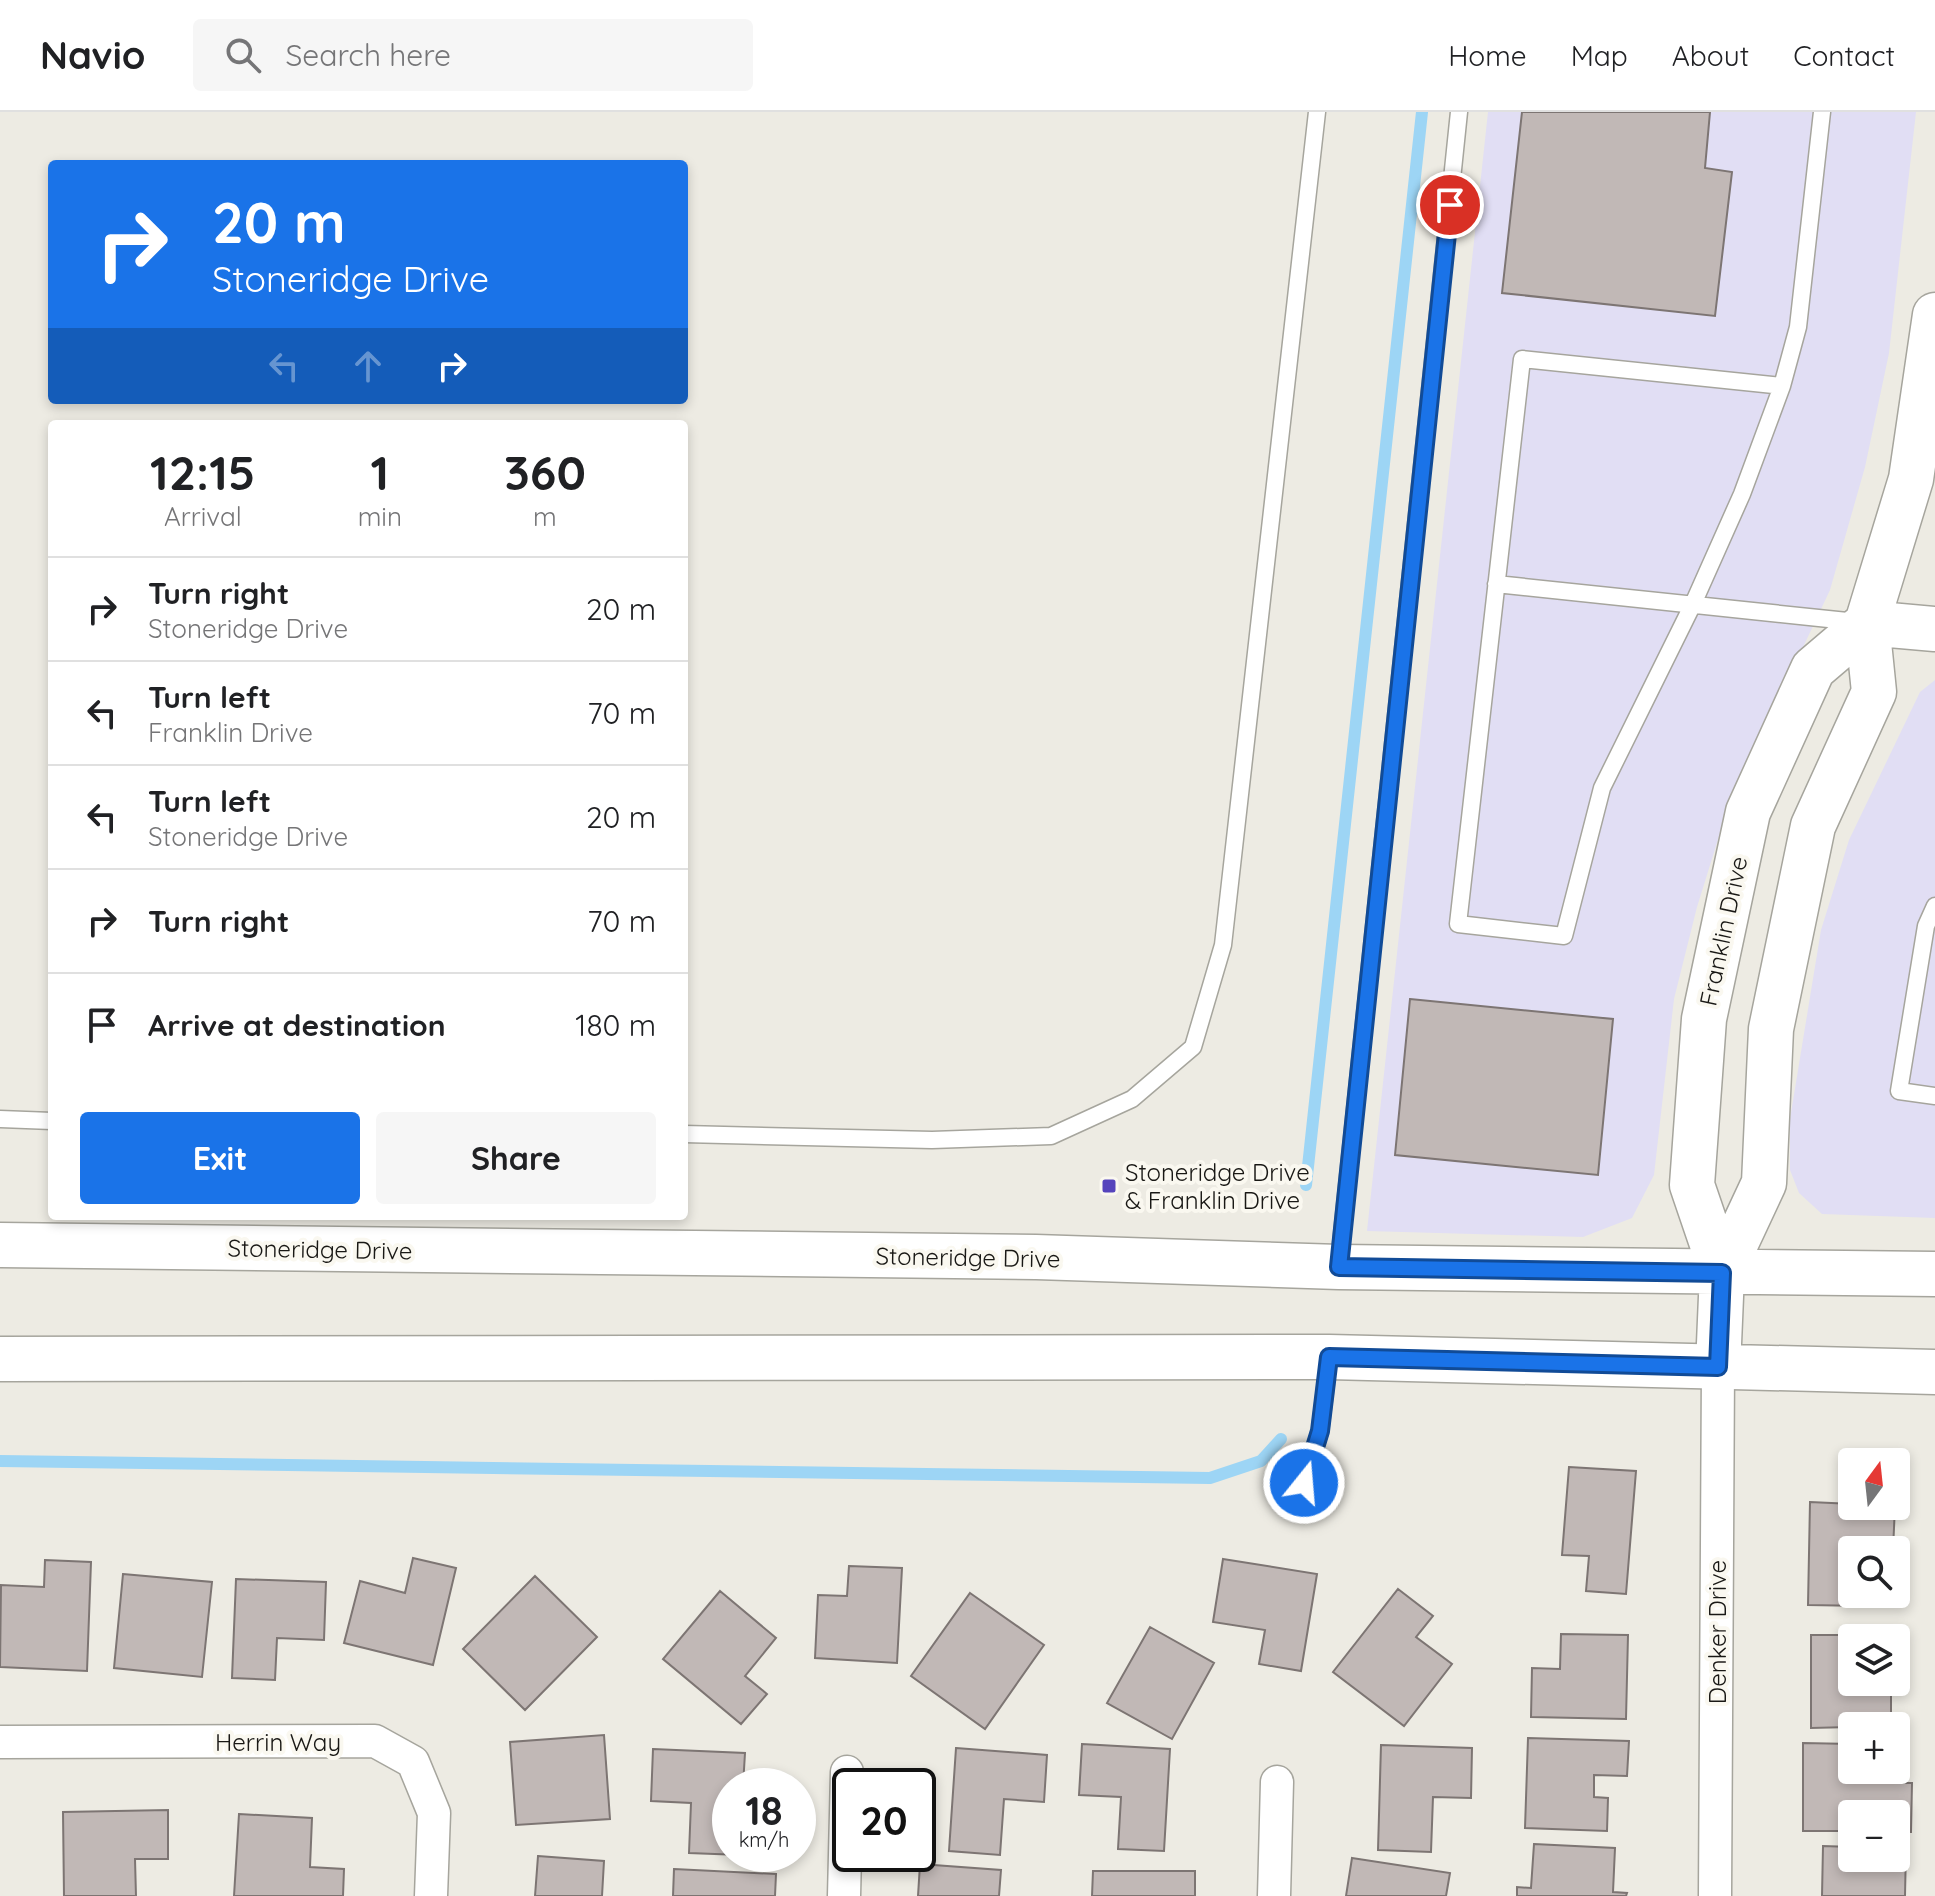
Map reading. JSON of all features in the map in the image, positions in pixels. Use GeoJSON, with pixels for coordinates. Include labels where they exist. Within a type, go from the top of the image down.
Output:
{"type":"FeatureCollection","features":[{"type":"Feature","properties":{"kind":"main road","name":"Franklin Drive"},"geometry":{"type":"LineString","coordinates":[[1722,1273],[1764,1183],[1771,1029],[1813,826],[1874,692],[1867,623],[1911,479],[1935,315]]}},
{"type":"Feature","properties":{"kind":"main road","name":"Franklin Drive"},"geometry":{"type":"LineString","coordinates":[[1718,1367],[1722,1273],[1692,1185],[1704,1019],[1748,812],[1813,669],[1867,623]]}},
{"type":"Feature","properties":{"kind":"main road"},"geometry":{"type":"LineString","coordinates":[[1867,623],[1935,629]]}},
{"type":"Feature","properties":{"kind":"main road","name":"Stoneridge Drive"},"geometry":{"type":"LineString","coordinates":[[0,1245],[1036,1257],[1339,1267],[1935,1274]]}},
{"type":"Feature","properties":{"kind":"main road"},"geometry":{"type":"LineString","coordinates":[[0,1359],[1329,1357],[1935,1372]]}},
{"type":"Feature","properties":{"kind":"street","name":"Denker Drive"},"geometry":{"type":"LineString","coordinates":[[1715,1896],[1718,1367]]}},
{"type":"Feature","properties":{"kind":"street","name":"Herrin Way"},"geometry":{"type":"LineString","coordinates":[[0,1742],[375,1741],[413,1762],[434,1813],[431,1896]]}},
{"type":"Feature","properties":{"kind":"street"},"geometry":{"type":"LineString","coordinates":[[1274,1896],[1277,1782]]}},
{"type":"Feature","properties":{"kind":"street"},"geometry":{"type":"LineString","coordinates":[[844,1896],[845,1872]]}},
{"type":"Feature","properties":{"kind":"lane"},"geometry":{"type":"LineString","coordinates":[[688,1134],[932,1140],[1051,1136],[1132,1099],[1193,1047],[1223,945],[1317,112]]}},
{"type":"Feature","properties":{"kind":"lane"},"geometry":{"type":"LineString","coordinates":[[1339,1267],[1459,112]]}},
{"type":"Feature","properties":{"kind":"lane"},"geometry":{"type":"LineString","coordinates":[[1782,386],[1522,359],[1458,924],[1564,936],[1602,788],[1693,604],[1742,494],[1782,386],[1798,327],[1822,112]]}},
{"type":"Feature","properties":{"kind":"lane"},"geometry":{"type":"LineString","coordinates":[[1496,584],[1867,623]]}},
{"type":"Feature","properties":{"kind":"lane"},"geometry":{"type":"LineString","coordinates":[[1935,906],[1926,926],[1899,1091],[1935,1096]]}},
{"type":"Feature","properties":{"kind":"lane"},"geometry":{"type":"LineString","coordinates":[[0,1119],[48,1121]]}},
{"type":"Feature","properties":{"kind":"lane"},"geometry":{"type":"LineString","coordinates":[[1304,1483],[1320,1431],[1329,1357]]}},
{"type":"Feature","properties":{"kind":"shaded area"},"geometry":{"type":"Polygon","coordinates":[[[1488,112],[1916,112],[1889,353],[1865,467],[1830,590],[1729,804],[1697,907],[1674,999],[1654,1175],[1632,1218],[1583,1237],[1367,1231],[1488,112]]]}},
{"type":"Feature","properties":{"kind":"shaded area"},"geometry":{"type":"Polygon","coordinates":[[[1935,680],[1935,1218],[1822,1214],[1799,1193],[1790,1170],[1790,1119],[1821,930],[1849,840],[1920,692],[1935,680]]]}},
{"type":"Feature","properties":{"kind":"building"},"geometry":{"type":"Polygon","coordinates":[[[1522,112],[1710,112],[1705,168],[1732,172],[1715,316],[1502,293],[1522,112]]]}},
{"type":"Feature","properties":{"kind":"building"},"geometry":{"type":"Polygon","coordinates":[[[1410,999],[1613,1019],[1598,1175],[1395,1155],[1410,999]]]}},
{"type":"Feature","properties":{"kind":"building"},"geometry":{"type":"Polygon","coordinates":[[[1569,1467],[1636,1471],[1626,1594],[1586,1591],[1589,1556],[1562,1555],[1569,1467]]]}},
{"type":"Feature","properties":{"kind":"building"},"geometry":{"type":"Polygon","coordinates":[[[1810,1502],[1838,1503],[1838,1520],[1894,1520],[1894,1536],[1838,1536],[1838,1606],[1808,1605],[1810,1502]]]}},
{"type":"Feature","properties":{"kind":"building"},"geometry":{"type":"Polygon","coordinates":[[[413,1558],[456,1568],[433,1665],[344,1643],[360,1581],[405,1593],[413,1558]]]}},
{"type":"Feature","properties":{"kind":"building"},"geometry":{"type":"Polygon","coordinates":[[[1223,1559],[1317,1574],[1301,1671],[1259,1664],[1265,1630],[1213,1622],[1223,1559]]]}},
{"type":"Feature","properties":{"kind":"building"},"geometry":{"type":"Polygon","coordinates":[[[45,1560],[91,1562],[87,1671],[0,1667],[1,1585],[44,1587],[45,1560]]]}},
{"type":"Feature","properties":{"kind":"building"},"geometry":{"type":"Polygon","coordinates":[[[849,1566],[902,1568],[897,1663],[815,1658],[818,1595],[847,1596],[849,1566]]]}},
{"type":"Feature","properties":{"kind":"building"},"geometry":{"type":"Polygon","coordinates":[[[123,1574],[212,1582],[202,1677],[114,1668],[123,1574]]]}},
{"type":"Feature","properties":{"kind":"building"},"geometry":{"type":"Polygon","coordinates":[[[535,1576],[597,1637],[525,1710],[463,1649],[535,1576]]]}},
{"type":"Feature","properties":{"kind":"building"},"geometry":{"type":"Polygon","coordinates":[[[236,1579],[326,1582],[324,1640],[277,1638],[275,1680],[232,1678],[236,1579]]]}},
{"type":"Feature","properties":{"kind":"building"},"geometry":{"type":"Polygon","coordinates":[[[1398,1589],[1433,1616],[1416,1637],[1452,1664],[1404,1726],[1333,1672],[1398,1589]]]}},
{"type":"Feature","properties":{"kind":"building"},"geometry":{"type":"Polygon","coordinates":[[[720,1591],[776,1638],[745,1676],[767,1694],[741,1724],[663,1659],[720,1591]]]}},
{"type":"Feature","properties":{"kind":"building"},"geometry":{"type":"Polygon","coordinates":[[[970,1593],[1044,1645],[985,1729],[911,1676],[970,1593]]]}},
{"type":"Feature","properties":{"kind":"building"},"geometry":{"type":"Polygon","coordinates":[[[1150,1627],[1214,1663],[1172,1739],[1107,1703],[1150,1627]]]}},
{"type":"Feature","properties":{"kind":"building"},"geometry":{"type":"Polygon","coordinates":[[[1561,1634],[1628,1635],[1626,1719],[1531,1717],[1532,1668],[1560,1669],[1561,1634]]]}},
{"type":"Feature","properties":{"kind":"building"},"geometry":{"type":"Polygon","coordinates":[[[1811,1635],[1838,1635],[1838,1696],[1891,1696],[1891,1712],[1838,1712],[1838,1727],[1811,1728],[1811,1635]]]}},
{"type":"Feature","properties":{"kind":"building"},"geometry":{"type":"Polygon","coordinates":[[[604,1735],[610,1819],[516,1825],[510,1742],[604,1735]]]}},
{"type":"Feature","properties":{"kind":"building"},"geometry":{"type":"Polygon","coordinates":[[[1528,1738],[1629,1741],[1627,1776],[1594,1775],[1594,1797],[1608,1798],[1607,1831],[1525,1828],[1528,1738]]]}},
{"type":"Feature","properties":{"kind":"building"},"geometry":{"type":"Polygon","coordinates":[[[1803,1743],[1838,1744],[1838,1784],[1912,1783],[1911,1832],[1910,1800],[1838,1800],[1838,1831],[1803,1831],[1803,1743]]]}},
{"type":"Feature","properties":{"kind":"building"},"geometry":{"type":"Polygon","coordinates":[[[1082,1744],[1170,1749],[1164,1851],[1118,1849],[1121,1797],[1079,1795],[1082,1744]]]}},
{"type":"Feature","properties":{"kind":"building"},"geometry":{"type":"Polygon","coordinates":[[[1381,1745],[1472,1748],[1471,1798],[1433,1797],[1431,1852],[1378,1850],[1381,1745]]]}},
{"type":"Feature","properties":{"kind":"building"},"geometry":{"type":"Polygon","coordinates":[[[956,1748],[1047,1755],[1044,1802],[1004,1799],[1000,1855],[949,1851],[956,1748]]]}},
{"type":"Feature","properties":{"kind":"building"},"geometry":{"type":"Polygon","coordinates":[[[653,1749],[745,1753],[744,1768],[712,1768],[712,1854],[689,1853],[691,1803],[651,1801],[653,1749]]]}},
{"type":"Feature","properties":{"kind":"building"},"geometry":{"type":"Polygon","coordinates":[[[168,1810],[168,1859],[135,1859],[136,1896],[64,1896],[63,1812],[168,1810]]]}},
{"type":"Feature","properties":{"kind":"building"},"geometry":{"type":"Polygon","coordinates":[[[239,1814],[312,1818],[310,1867],[344,1869],[343,1896],[234,1896],[239,1814]]]}},
{"type":"Feature","properties":{"kind":"building"},"geometry":{"type":"Polygon","coordinates":[[[1534,1844],[1615,1848],[1613,1892],[1627,1893],[1626,1896],[1517,1896],[1517,1887],[1531,1888],[1534,1844]]]}},
{"type":"Feature","properties":{"kind":"building"},"geometry":{"type":"Polygon","coordinates":[[[1823,1846],[1838,1847],[1838,1872],[1906,1872],[1905,1896],[1822,1896],[1823,1846]]]}},
{"type":"Feature","properties":{"kind":"building"},"geometry":{"type":"Polygon","coordinates":[[[538,1856],[604,1861],[602,1896],[535,1896],[538,1856]]]}},
{"type":"Feature","properties":{"kind":"building"},"geometry":{"type":"Polygon","coordinates":[[[1352,1858],[1450,1873],[1446,1896],[1346,1896],[1352,1858]]]}},
{"type":"Feature","properties":{"kind":"building"},"geometry":{"type":"Polygon","coordinates":[[[936,1865],[1001,1870],[999,1896],[918,1896],[920,1872],[936,1872],[936,1865]]]}},
{"type":"Feature","properties":{"kind":"building"},"geometry":{"type":"Polygon","coordinates":[[[674,1869],[776,1874],[775,1896],[673,1896],[674,1869]]]}},
{"type":"Feature","properties":{"kind":"building"},"geometry":{"type":"Polygon","coordinates":[[[1093,1871],[1195,1871],[1195,1896],[1092,1896],[1093,1871]]]}},
{"type":"Feature","properties":{"kind":"waterway"},"geometry":{"type":"LineString","coordinates":[[1306,1185],[1422,112]]}},
{"type":"Feature","properties":{"kind":"waterway"},"geometry":{"type":"LineString","coordinates":[[0,1461],[1210,1478],[1261,1461],[1281,1439]]}},
{"type":"Feature","properties":{"kind":"place","name":"Stoneridge Drive & Franklin Drive"},"geometry":{"type":"Point","coordinates":[1109,1186]}},
{"type":"Feature","properties":{"kind":"route"},"geometry":{"type":"LineString","coordinates":[[1304,1483],[1320,1431],[1329,1357],[1718,1367],[1722,1273],[1339,1267],[1450,205]]}}]}
